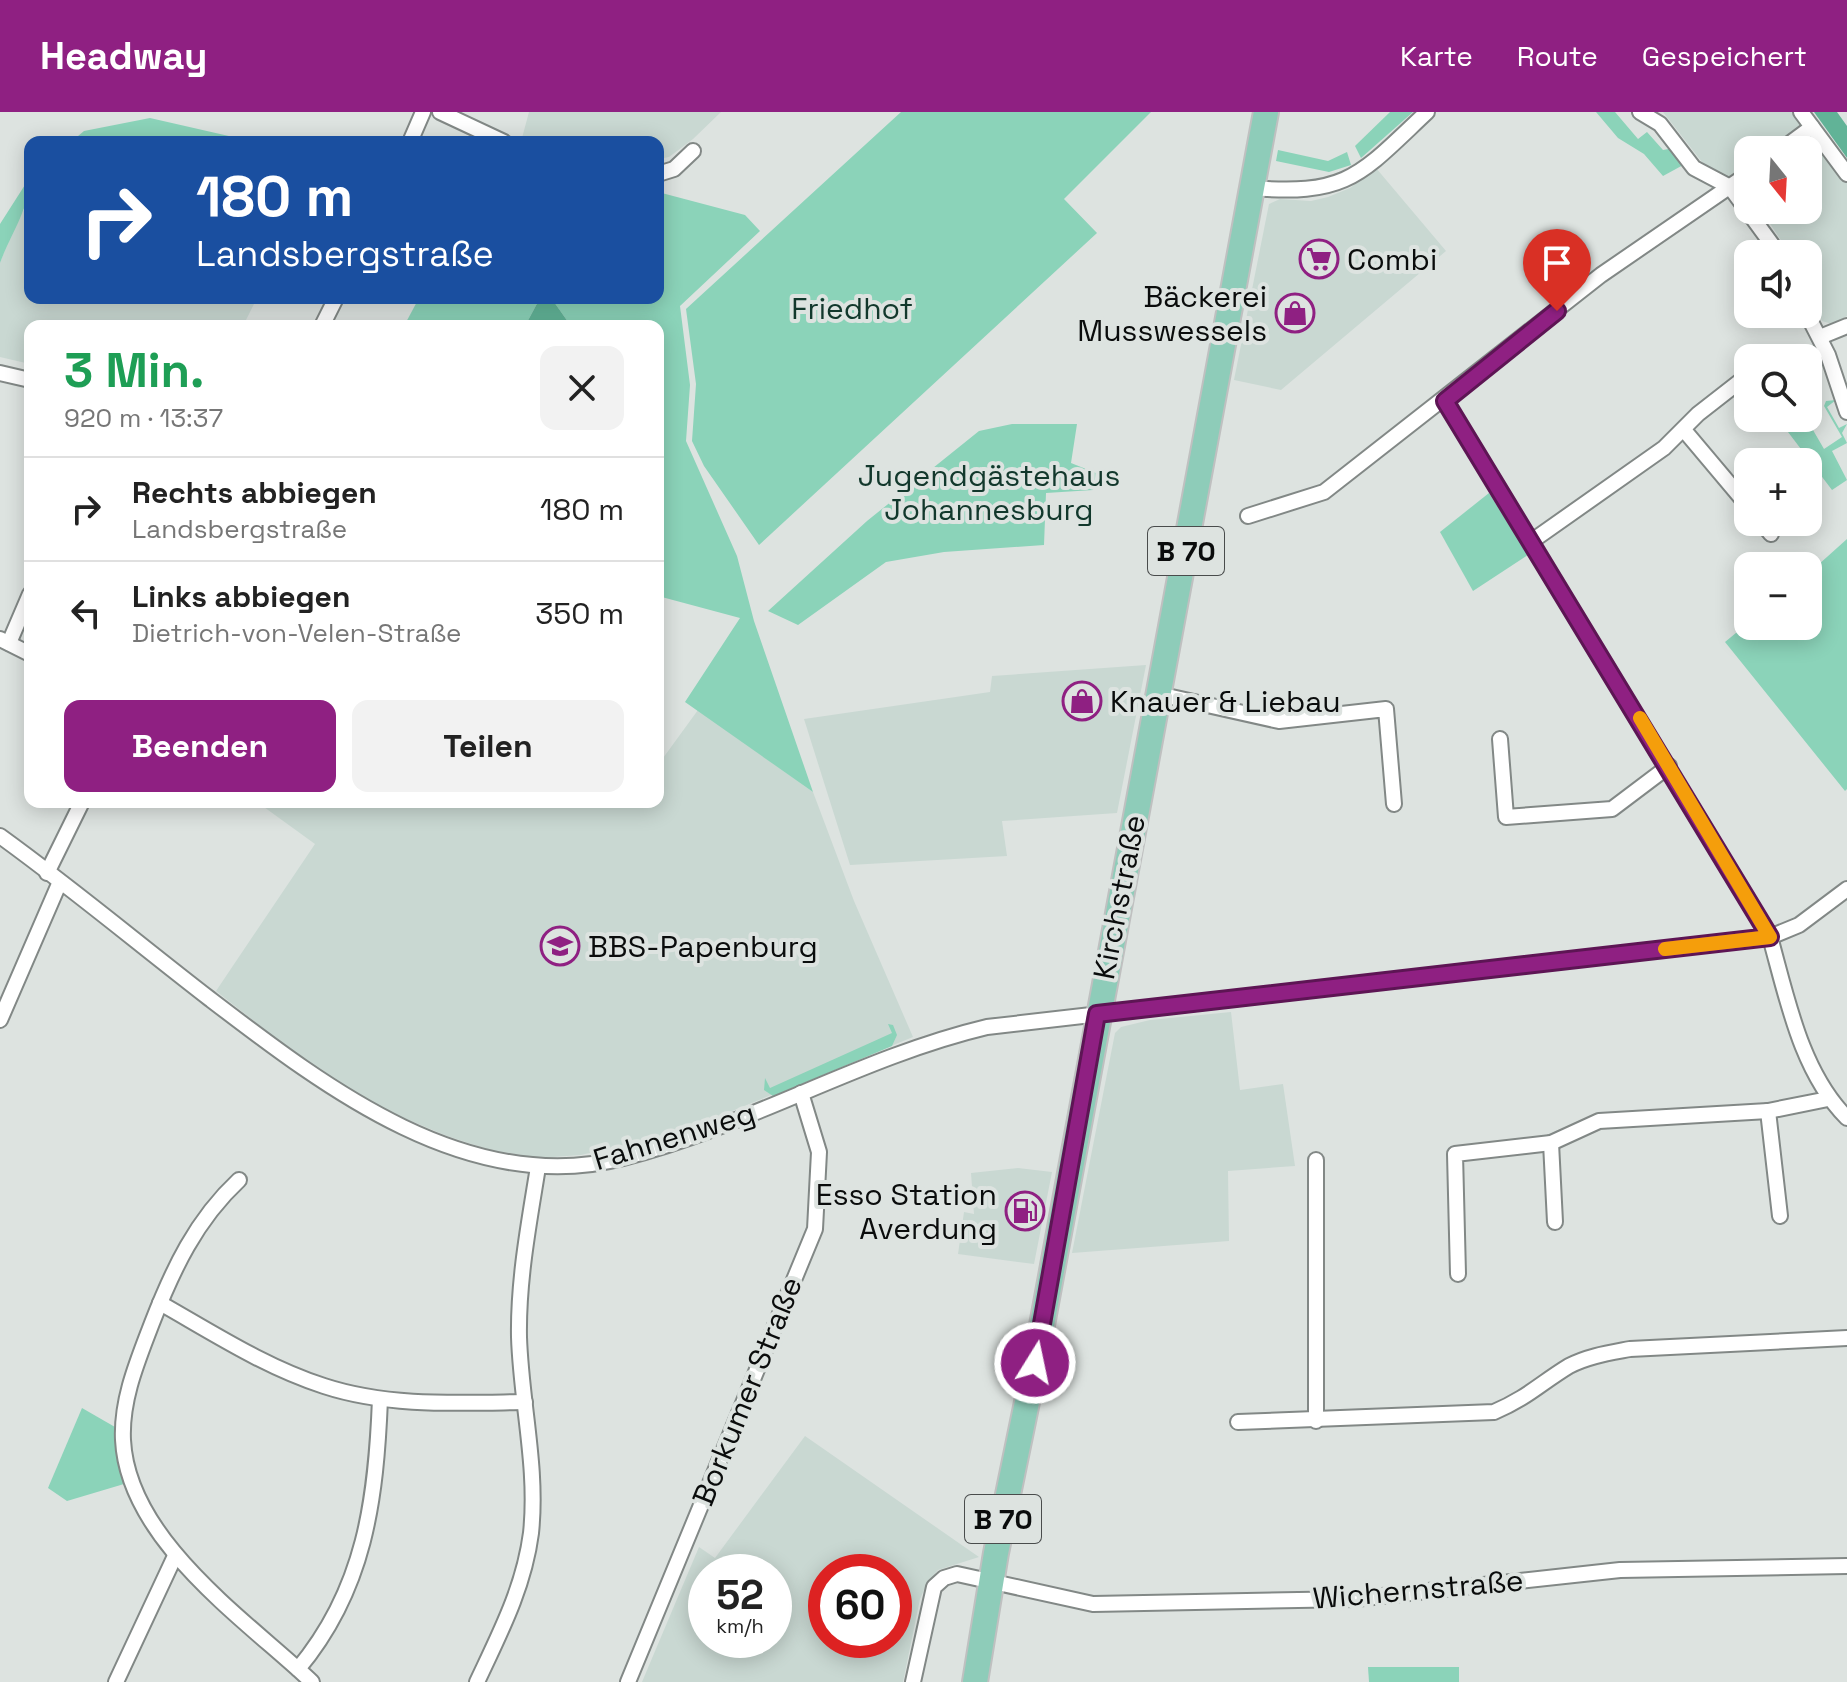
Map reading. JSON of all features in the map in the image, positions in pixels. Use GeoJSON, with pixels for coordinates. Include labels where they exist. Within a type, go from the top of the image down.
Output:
{"type":"FeatureCollection","features":[{"type":"Feature","properties":{"kind":"main road","name":"Kirchstraße"},"geometry":{"type":"LineString","coordinates":[[975,1682],[991,1581],[1035,1363],[1097,1014],[1266,112]]}},
{"type":"Feature","properties":{"kind":"street"},"geometry":{"type":"LineString","coordinates":[[413,136],[423,112]]}},
{"type":"Feature","properties":{"kind":"street"},"geometry":{"type":"LineString","coordinates":[[440,112],[491,136]]}},
{"type":"Feature","properties":{"kind":"street"},"geometry":{"type":"LineString","coordinates":[[1252,188],[1292,192],[1328,188],[1356,176],[1427,112]]}},
{"type":"Feature","properties":{"kind":"street"},"geometry":{"type":"LineString","coordinates":[[1640,112],[1660,124],[1694,168],[1730,187],[1769,240]]}},
{"type":"Feature","properties":{"kind":"street"},"geometry":{"type":"LineString","coordinates":[[1793,136],[1809,117],[1847,174]]}},
{"type":"Feature","properties":{"kind":"street"},"geometry":{"type":"LineString","coordinates":[[664,172],[674,169],[693,151]]}},
{"type":"Feature","properties":{"kind":"street"},"geometry":{"type":"LineString","coordinates":[[1248,516],[1324,492],[1445,401],[1601,275],[1734,184]]}},
{"type":"Feature","properties":{"kind":"street"},"geometry":{"type":"LineString","coordinates":[[1820,337],[1847,326]]}},
{"type":"Feature","properties":{"kind":"street"},"geometry":{"type":"LineString","coordinates":[[1815,328],[1847,412]]}},
{"type":"Feature","properties":{"kind":"street"},"geometry":{"type":"LineString","coordinates":[[0,373],[24,379]]}},
{"type":"Feature","properties":{"kind":"street"},"geometry":{"type":"LineString","coordinates":[[1532,541],[1684,430],[1698,414],[1734,386]]}},
{"type":"Feature","properties":{"kind":"street"},"geometry":{"type":"LineString","coordinates":[[1445,401],[1770,937],[1794,1021],[1828,1099],[1847,1118]]}},
{"type":"Feature","properties":{"kind":"street"},"geometry":{"type":"LineString","coordinates":[[1684,430],[1734,489]]}},
{"type":"Feature","properties":{"kind":"street"},"geometry":{"type":"LineString","coordinates":[[24,605],[4,641],[24,651]]}},
{"type":"Feature","properties":{"kind":"street"},"geometry":{"type":"LineString","coordinates":[[1158,694],[1279,721],[1386,709],[1394,804]]}},
{"type":"Feature","properties":{"kind":"street"},"geometry":{"type":"LineString","coordinates":[[1500,739],[1506,817],[1612,809],[1669,766]]}},
{"type":"Feature","properties":{"kind":"street"},"geometry":{"type":"LineString","coordinates":[[47,873],[79,808]]}},
{"type":"Feature","properties":{"kind":"street","name":"Fahnenweg"},"geometry":{"type":"LineString","coordinates":[[0,836],[318,1081],[382,1118],[444,1144],[538,1167],[578,1166],[622,1159],[801,1093],[909,1048],[948,1036],[1041,1019],[1770,937],[1799,925],[1847,889]]}},
{"type":"Feature","properties":{"kind":"street"},"geometry":{"type":"LineString","coordinates":[[0,1020],[59,884]]}},
{"type":"Feature","properties":{"kind":"street","name":"Borkumer Straße"},"geometry":{"type":"LineString","coordinates":[[628,1682],[815,1229],[819,1152],[801,1093]]}},
{"type":"Feature","properties":{"kind":"street"},"geometry":{"type":"LineString","coordinates":[[1458,1274],[1455,1154],[1551,1143],[1599,1121],[1768,1111],[1828,1099]]}},
{"type":"Feature","properties":{"kind":"street"},"geometry":{"type":"LineString","coordinates":[[1768,1111],[1780,1216]]}},
{"type":"Feature","properties":{"kind":"street"},"geometry":{"type":"LineString","coordinates":[[1551,1143],[1555,1222]]}},
{"type":"Feature","properties":{"kind":"street"},"geometry":{"type":"LineString","coordinates":[[1316,1160],[1316,1421]]}},
{"type":"Feature","properties":{"kind":"street"},"geometry":{"type":"LineString","coordinates":[[477,1682],[521,1585],[530,1534],[534,1486],[525,1402],[520,1300],[538,1167]]}},
{"type":"Feature","properties":{"kind":"street"},"geometry":{"type":"LineString","coordinates":[[239,1180],[211,1206],[178,1259],[129,1383],[123,1440],[134,1486],[175,1556],[312,1682]]}},
{"type":"Feature","properties":{"kind":"street"},"geometry":{"type":"LineString","coordinates":[[160,1303],[259,1360],[324,1386],[380,1399],[525,1402]]}},
{"type":"Feature","properties":{"kind":"street"},"geometry":{"type":"LineString","coordinates":[[1238,1422],[1494,1412],[1526,1399],[1570,1366],[1595,1355],[1630,1349],[1847,1338]]}},
{"type":"Feature","properties":{"kind":"street"},"geometry":{"type":"LineString","coordinates":[[298,1669],[321,1642],[349,1583],[372,1513],[380,1399]]}},
{"type":"Feature","properties":{"kind":"street"},"geometry":{"type":"LineString","coordinates":[[116,1682],[175,1556]]}},
{"type":"Feature","properties":{"kind":"street","name":"Wichernstraße"},"geometry":{"type":"LineString","coordinates":[[913,1682],[934,1587],[944,1578],[957,1574],[1093,1604],[1108,1604],[1355,1599],[1620,1570],[1847,1566]]}},
{"type":"Feature","properties":{"kind":"shaded area"},"geometry":{"type":"Polygon","coordinates":[[[529,112],[721,112],[693,139],[664,158],[664,136],[523,136],[529,112]]]}},
{"type":"Feature","properties":{"kind":"shaded area"},"geometry":{"type":"Polygon","coordinates":[[[1663,112],[1797,112],[1815,136],[1734,136],[1734,174],[1725,180],[1702,162],[1663,112]]]}},
{"type":"Feature","properties":{"kind":"shaded area"},"geometry":{"type":"Polygon","coordinates":[[[1814,112],[1837,112],[1847,126],[1847,158],[1814,112]]]}},
{"type":"Feature","properties":{"kind":"shaded area"},"geometry":{"type":"Polygon","coordinates":[[[1822,146],[1847,179],[1847,316],[1832,324],[1822,321],[1822,240],[1781,240],[1770,224],[1822,224],[1822,146]]]}},
{"type":"Feature","properties":{"kind":"shaded area"},"geometry":{"type":"Polygon","coordinates":[[[1376,168],[1446,251],[1281,390],[1234,380],[1269,204],[1280,199],[1311,201],[1328,197],[1350,188],[1376,168]]]}},
{"type":"Feature","properties":{"kind":"shaded area"},"geometry":{"type":"Polygon","coordinates":[[[24,210],[24,304],[254,304],[246,320],[24,320],[24,363],[0,357],[0,263],[12,229],[24,210]]]}},
{"type":"Feature","properties":{"kind":"shaded area"},"geometry":{"type":"Polygon","coordinates":[[[537,304],[555,304],[567,320],[528,320],[537,304]]]}},
{"type":"Feature","properties":{"kind":"shaded area"},"geometry":{"type":"Polygon","coordinates":[[[1146,665],[1117,813],[1002,821],[1007,856],[850,865],[804,719],[990,692],[992,676],[1146,665]]]}},
{"type":"Feature","properties":{"kind":"shaded area","name":"BBS-Papenburg"},"geometry":{"type":"Polygon","coordinates":[[[698,710],[813,792],[854,901],[913,1037],[681,1132],[581,1155],[539,1158],[490,1150],[387,1111],[322,1075],[216,991],[315,844],[265,808],[664,808],[664,757],[698,710]]]}},
{"type":"Feature","properties":{"kind":"shaded area"},"geometry":{"type":"Polygon","coordinates":[[[1231,1012],[1240,1090],[1283,1084],[1295,1166],[1228,1171],[1229,1241],[1072,1253],[1115,1033],[1121,1027],[1150,1020],[1231,1012]]]}},
{"type":"Feature","properties":{"kind":"shaded area"},"geometry":{"type":"Polygon","coordinates":[[[1018,1168],[1052,1172],[1034,1264],[958,1254],[964,1212],[974,1214],[971,1173],[1018,1168]]]}},
{"type":"Feature","properties":{"kind":"shaded area"},"geometry":{"type":"Polygon","coordinates":[[[805,1436],[979,1557],[938,1570],[927,1583],[920,1599],[912,1638],[912,1554],[808,1554],[808,1658],[908,1658],[903,1682],[642,1682],[688,1573],[688,1658],[792,1658],[792,1554],[718,1554],[805,1436]]]}},
{"type":"Feature","properties":{"kind":"shaded area"},"geometry":{"type":"Polygon","coordinates":[[[699,1547],[709,1554],[696,1554],[699,1547]]]}},
{"type":"Feature","properties":{"kind":"green space","name":"Friedhof"},"geometry":{"type":"Polygon","coordinates":[[[901,112],[1151,112],[1064,199],[1097,233],[759,545],[704,466],[692,441],[696,384],[686,309],[901,112]]]}},
{"type":"Feature","properties":{"kind":"green space"},"geometry":{"type":"Polygon","coordinates":[[[1390,112],[1413,112],[1361,158],[1355,146],[1390,112]]]}},
{"type":"Feature","properties":{"kind":"green space"},"geometry":{"type":"Polygon","coordinates":[[[1596,112],[1615,112],[1638,139],[1647,132],[1663,150],[1674,148],[1685,164],[1663,176],[1644,154],[1618,138],[1596,112]]]}},
{"type":"Feature","properties":{"kind":"green space"},"geometry":{"type":"Polygon","coordinates":[[[150,118],[229,136],[78,136],[84,131],[150,118]]]}},
{"type":"Feature","properties":{"kind":"green space"},"geometry":{"type":"Polygon","coordinates":[[[1278,150],[1328,161],[1347,152],[1351,165],[1329,172],[1276,161],[1278,150]]]}},
{"type":"Feature","properties":{"kind":"green space"},"geometry":{"type":"Polygon","coordinates":[[[24,186],[23,210],[0,263],[0,224],[24,186]]]}},
{"type":"Feature","properties":{"kind":"green space"},"geometry":{"type":"Polygon","coordinates":[[[664,194],[745,215],[760,231],[680,306],[690,385],[686,441],[737,556],[754,621],[813,792],[685,702],[740,618],[664,598],[664,320],[567,320],[555,304],[664,304],[664,194]]]}},
{"type":"Feature","properties":{"kind":"green space"},"geometry":{"type":"Polygon","coordinates":[[[416,304],[537,304],[528,320],[407,320],[416,304]]]}},
{"type":"Feature","properties":{"kind":"green space"},"geometry":{"type":"Polygon","coordinates":[[[1836,400],[1827,407],[1839,428],[1847,424],[1842,433],[1847,443],[1832,451],[1847,480],[1832,490],[1822,477],[1822,448],[1800,448],[1788,432],[1814,432],[1824,449],[1842,437],[1824,406],[1826,401],[1836,400]]]}},
{"type":"Feature","properties":{"kind":"green space","name":"Jugendgästehaus Johannesburg"},"geometry":{"type":"Polygon","coordinates":[[[1012,424],[1077,424],[1071,463],[1096,473],[1093,490],[1046,493],[1044,545],[944,552],[886,562],[798,625],[768,611],[867,521],[979,431],[1012,424]]]}},
{"type":"Feature","properties":{"kind":"green space"},"geometry":{"type":"Polygon","coordinates":[[[1489,493],[1528,555],[1473,591],[1440,532],[1489,493]]]}},
{"type":"Feature","properties":{"kind":"green space"},"geometry":{"type":"Polygon","coordinates":[[[1847,539],[1845,791],[1725,642],[1734,635],[1734,640],[1822,640],[1822,561],[1847,539]]]}},
{"type":"Feature","properties":{"kind":"green space"},"geometry":{"type":"Polygon","coordinates":[[[888,1024],[893,1025],[897,1035],[892,1046],[773,1096],[764,1090],[765,1078],[770,1088],[892,1033],[888,1024]]]}},
{"type":"Feature","properties":{"kind":"green space"},"geometry":{"type":"Polygon","coordinates":[[[82,1408],[115,1427],[124,1484],[67,1501],[48,1488],[82,1408]]]}},
{"type":"Feature","properties":{"kind":"green space"},"geometry":{"type":"Polygon","coordinates":[[[1368,1667],[1459,1667],[1459,1682],[1369,1682],[1368,1667]]]}},
{"type":"Feature","properties":{"kind":"slow traffic"},"geometry":{"type":"LineString","coordinates":[[1640,718],[1770,937],[1665,949]]}},
{"type":"Feature","properties":{"kind":"place","name":"Combi"},"geometry":{"type":"Point","coordinates":[1319,259]}},
{"type":"Feature","properties":{"kind":"place","name":"Bäckerei Musswessels"},"geometry":{"type":"Point","coordinates":[1295,313]}},
{"type":"Feature","properties":{"kind":"place","name":"Knauer & Liebau"},"geometry":{"type":"Point","coordinates":[1082,701]}},
{"type":"Feature","properties":{"kind":"place","name":"BBS-Papenburg"},"geometry":{"type":"Point","coordinates":[560,946]}},
{"type":"Feature","properties":{"kind":"place","name":"Esso Station Averdung"},"geometry":{"type":"Point","coordinates":[1025,1211]}},
{"type":"Feature","properties":{"kind":"route"},"geometry":{"type":"LineString","coordinates":[[1035,1363],[1097,1014],[1770,937],[1445,401],[1557,311]]}}]}
